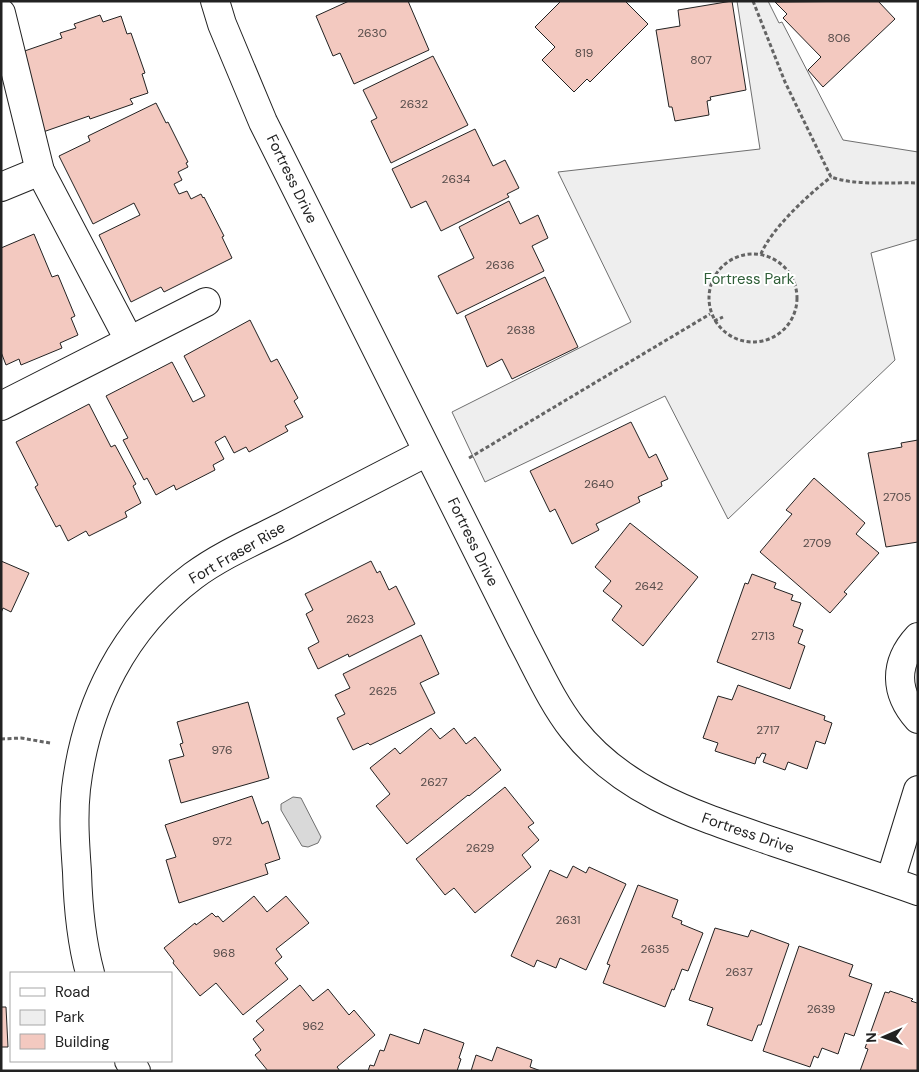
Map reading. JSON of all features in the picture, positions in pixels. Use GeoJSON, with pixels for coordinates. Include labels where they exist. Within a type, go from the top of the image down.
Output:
{"type":"FeatureCollection","features":[{"type":"Feature","properties":{"kind":"street","name":"Fortress Drive"},"geometry":{"type":"LineString","coordinates":[[215,1],[226,33],[263,122],[522,640],[572,729],[601,760],[627,780],[659,799],[704,818],[918,891]]}},
{"type":"Feature","properties":{"kind":"street"},"geometry":{"type":"LineString","coordinates":[[1,13],[40,171],[130,340]]}},
{"type":"Feature","properties":{"kind":"street"},"geometry":{"type":"LineString","coordinates":[[1,187],[40,171]]}},
{"type":"Feature","properties":{"kind":"street"},"geometry":{"type":"LineString","coordinates":[[1,406],[206,302]]}},
{"type":"Feature","properties":{"kind":"street","name":"Fort Fraser Rise"},"geometry":{"type":"LineString","coordinates":[[90,972],[79,917],[74,828],[76,790],[82,750],[93,713],[106,682],[123,650],[144,621],[166,599],[194,576],[241,548],[428,452]]}},
{"type":"Feature","properties":{"kind":"street"},"geometry":{"type":"LineString","coordinates":[[918,637],[906,654],[900,672],[901,690],[908,708],[918,719]]}},
{"type":"Feature","properties":{"kind":"street"},"geometry":{"type":"LineString","coordinates":[[890,881],[918,790]]}},
{"type":"Feature","properties":{"kind":"path"},"geometry":{"type":"LineString","coordinates":[[753,1],[785,82],[831,177]]}},
{"type":"Feature","properties":{"kind":"path"},"geometry":{"type":"LineString","coordinates":[[831,177],[848,181],[918,183]]}},
{"type":"Feature","properties":{"kind":"path"},"geometry":{"type":"LineString","coordinates":[[761,254],[765,245],[792,213],[831,177]]}},
{"type":"Feature","properties":{"kind":"path"},"geometry":{"type":"LineString","coordinates":[[761,254],[773,258],[783,265],[793,280],[796,305],[790,322],[772,338],[755,342],[731,337],[721,330],[710,314],[708,292],[711,281],[727,263],[738,257],[761,254]]}},
{"type":"Feature","properties":{"kind":"path"},"geometry":{"type":"LineString","coordinates":[[468,458],[710,314]]}},
{"type":"Feature","properties":{"kind":"path"},"geometry":{"type":"LineString","coordinates":[[714,321],[723,317]]}},
{"type":"Feature","properties":{"kind":"path"},"geometry":{"type":"LineString","coordinates":[[1,739],[21,738],[52,744]]}},
{"type":"Feature","properties":{"kind":"green space","name":"Fortress Park"},"geometry":{"type":"Polygon","coordinates":[[[737,1],[768,1],[779,23],[782,22],[843,140],[918,152],[918,239],[871,253],[895,360],[728,519],[665,396],[485,482],[452,412],[631,322],[558,172],[760,149],[737,1]]]}},
{"type":"Feature","properties":{"kind":"shaded area"},"geometry":{"type":"Polygon","coordinates":[[[293,797],[301,798],[321,837],[318,843],[308,847],[302,846],[281,810],[281,804],[293,797]]]}},
{"type":"Feature","properties":{"kind":"building"},"geometry":{"type":"Polygon","coordinates":[[[349,1],[408,1],[429,50],[354,84],[340,53],[333,56],[316,16],[349,1]]]}},
{"type":"Feature","properties":{"kind":"building"},"geometry":{"type":"Polygon","coordinates":[[[561,1],[625,1],[648,24],[590,82],[587,79],[574,92],[542,60],[555,47],[535,27],[561,1]]]}},
{"type":"Feature","properties":{"kind":"building"},"geometry":{"type":"Polygon","coordinates":[[[732,1],[746,90],[710,97],[711,100],[707,101],[709,115],[675,121],[672,107],[669,107],[656,30],[680,26],[678,10],[732,1]]]}},
{"type":"Feature","properties":{"kind":"building"},"geometry":{"type":"Polygon","coordinates":[[[878,1],[895,19],[823,87],[808,70],[821,57],[783,18],[787,14],[775,2],[878,1]]]}},
{"type":"Feature","properties":{"kind":"building"},"geometry":{"type":"Polygon","coordinates":[[[100,15],[103,22],[121,16],[127,34],[131,33],[145,73],[142,74],[148,93],[130,99],[133,104],[90,119],[89,116],[43,132],[16,54],[62,38],[60,33],[76,28],[74,24],[100,15]]]}},
{"type":"Feature","properties":{"kind":"building"},"geometry":{"type":"Polygon","coordinates":[[[433,56],[468,125],[391,163],[371,121],[377,118],[363,90],[433,56]]]}},
{"type":"Feature","properties":{"kind":"building"},"geometry":{"type":"Polygon","coordinates":[[[156,103],[188,162],[186,163],[188,167],[178,172],[182,180],[174,184],[179,194],[187,191],[191,199],[201,194],[204,197],[224,236],[222,237],[232,258],[164,292],[161,287],[131,302],[99,235],[140,215],[134,203],[93,224],[59,156],[90,141],[88,136],[156,103]]]}},
{"type":"Feature","properties":{"kind":"building"},"geometry":{"type":"Polygon","coordinates":[[[475,129],[493,166],[505,160],[519,188],[507,194],[509,197],[441,231],[426,201],[411,208],[392,169],[475,129]]]}},
{"type":"Feature","properties":{"kind":"building"},"geometry":{"type":"Polygon","coordinates":[[[509,201],[520,224],[538,215],[548,238],[532,246],[544,271],[457,314],[438,276],[474,258],[459,227],[509,201]]]}},
{"type":"Feature","properties":{"kind":"building"},"geometry":{"type":"Polygon","coordinates":[[[34,234],[52,277],[58,275],[75,316],[71,318],[78,335],[60,343],[62,348],[21,365],[19,359],[6,365],[1,352],[1,248],[34,234]]]}},
{"type":"Feature","properties":{"kind":"building"},"geometry":{"type":"Polygon","coordinates":[[[545,277],[578,347],[512,379],[502,359],[487,367],[465,316],[545,277]]]}},
{"type":"Feature","properties":{"kind":"building"},"geometry":{"type":"Polygon","coordinates":[[[250,320],[271,362],[277,359],[298,398],[294,401],[303,417],[285,426],[288,431],[249,452],[246,447],[234,453],[225,436],[215,442],[224,459],[213,465],[215,470],[176,490],[174,485],[156,495],[147,478],[144,480],[123,440],[128,438],[106,396],[172,362],[193,402],[205,396],[184,356],[250,320]]]}},
{"type":"Feature","properties":{"kind":"building"},"geometry":{"type":"Polygon","coordinates":[[[89,404],[111,447],[115,445],[136,484],[133,486],[141,503],[125,512],[127,517],[89,536],[86,531],[68,541],[60,525],[56,527],[35,487],[38,485],[16,442],[89,404]]]}},
{"type":"Feature","properties":{"kind":"building"},"geometry":{"type":"Polygon","coordinates":[[[631,422],[649,458],[656,454],[668,479],[661,482],[662,486],[638,497],[640,502],[596,524],[599,530],[572,544],[555,509],[550,512],[530,471],[631,422]]]}},
{"type":"Feature","properties":{"kind":"building"},"geometry":{"type":"Polygon","coordinates":[[[918,440],[918,542],[886,547],[868,453],[902,447],[901,443],[918,440]]]}},
{"type":"Feature","properties":{"kind":"building"},"geometry":{"type":"Polygon","coordinates":[[[814,478],[865,523],[856,534],[879,553],[844,592],[847,594],[830,613],[760,552],[792,514],[786,510],[814,478]]]}},
{"type":"Feature","properties":{"kind":"building"},"geometry":{"type":"Polygon","coordinates":[[[630,523],[698,577],[643,646],[612,620],[622,606],[603,591],[611,581],[595,567],[630,523]]]}},
{"type":"Feature","properties":{"kind":"building"},"geometry":{"type":"Polygon","coordinates":[[[1,561],[29,573],[11,612],[3,608],[1,613],[1,561]]]}},
{"type":"Feature","properties":{"kind":"building"},"geometry":{"type":"Polygon","coordinates":[[[371,561],[377,573],[380,571],[389,590],[396,586],[415,624],[349,657],[348,654],[318,669],[308,648],[319,642],[306,614],[313,610],[305,594],[371,561]]]}},
{"type":"Feature","properties":{"kind":"building"},"geometry":{"type":"Polygon","coordinates":[[[752,574],[776,583],[774,588],[793,595],[791,600],[801,603],[793,626],[803,630],[798,643],[805,646],[790,689],[717,662],[745,583],[748,584],[752,574]]]}},
{"type":"Feature","properties":{"kind":"building"},"geometry":{"type":"Polygon","coordinates":[[[421,635],[439,674],[420,683],[435,713],[370,745],[368,743],[353,750],[337,718],[345,714],[335,695],[350,688],[343,674],[421,635]]]}},
{"type":"Feature","properties":{"kind":"building"},"geometry":{"type":"Polygon","coordinates":[[[738,685],[825,716],[824,720],[832,723],[825,744],[816,741],[807,769],[788,762],[785,770],[763,762],[766,754],[762,753],[759,758],[757,757],[755,764],[715,751],[718,743],[703,738],[718,696],[732,700],[738,685]]]}},
{"type":"Feature","properties":{"kind":"building"},"geometry":{"type":"Polygon","coordinates":[[[248,702],[269,778],[181,803],[169,760],[184,756],[180,744],[183,743],[177,722],[248,702]]]}},
{"type":"Feature","properties":{"kind":"building"},"geometry":{"type":"Polygon","coordinates":[[[431,728],[440,739],[454,728],[466,744],[475,737],[501,770],[407,844],[376,806],[390,794],[370,768],[395,748],[400,754],[431,728]]]}},
{"type":"Feature","properties":{"kind":"building"},"geometry":{"type":"Polygon","coordinates":[[[505,787],[534,823],[528,827],[539,840],[522,855],[531,867],[475,913],[454,888],[445,895],[416,859],[505,787]]]}},
{"type":"Feature","properties":{"kind":"building"},"geometry":{"type":"Polygon","coordinates":[[[252,796],[262,824],[268,821],[280,859],[265,864],[268,874],[179,903],[166,860],[176,857],[165,825],[252,796]]]}},
{"type":"Feature","properties":{"kind":"building"},"geometry":{"type":"Polygon","coordinates":[[[573,866],[586,873],[589,867],[626,884],[586,970],[560,958],[556,968],[537,960],[534,967],[511,956],[550,870],[567,878],[573,866]]]}},
{"type":"Feature","properties":{"kind":"building"},"geometry":{"type":"Polygon","coordinates":[[[638,885],[678,900],[672,917],[682,921],[681,924],[703,933],[688,971],[682,969],[665,1007],[603,983],[610,965],[607,964],[638,885]]]}},
{"type":"Feature","properties":{"kind":"building"},"geometry":{"type":"Polygon","coordinates":[[[254,896],[267,912],[286,896],[309,923],[276,949],[282,957],[275,963],[288,979],[243,1015],[216,983],[200,996],[173,963],[174,961],[164,948],[195,923],[196,925],[212,913],[223,922],[254,896]]]}},
{"type":"Feature","properties":{"kind":"building"},"geometry":{"type":"Polygon","coordinates":[[[715,928],[748,937],[751,930],[789,944],[761,1025],[758,1025],[752,1041],[707,1025],[713,1008],[689,1000],[715,928]]]}},
{"type":"Feature","properties":{"kind":"building"},"geometry":{"type":"Polygon","coordinates":[[[799,946],[853,965],[849,976],[872,984],[854,1036],[845,1033],[838,1054],[822,1048],[818,1058],[814,1056],[810,1067],[763,1051],[799,946]]]}},
{"type":"Feature","properties":{"kind":"building"},"geometry":{"type":"Polygon","coordinates":[[[300,985],[313,1001],[328,989],[349,1015],[354,1010],[375,1035],[337,1067],[340,1071],[268,1071],[255,1055],[261,1050],[253,1039],[264,1030],[256,1021],[300,985]]]}},
{"type":"Feature","properties":{"kind":"building"},"geometry":{"type":"Polygon","coordinates":[[[890,991],[913,999],[911,1001],[918,1002],[918,1071],[860,1071],[868,1049],[865,1048],[885,992],[889,993],[890,991]]]}},
{"type":"Feature","properties":{"kind":"building"},"geometry":{"type":"Polygon","coordinates":[[[1,1007],[6,1007],[8,1047],[1,1047],[1,1007]]]}},
{"type":"Feature","properties":{"kind":"building"},"geometry":{"type":"Polygon","coordinates":[[[424,1029],[464,1043],[457,1071],[368,1071],[370,1065],[374,1066],[380,1050],[384,1051],[390,1034],[419,1044],[424,1029]]]}},
{"type":"Feature","properties":{"kind":"building"},"geometry":{"type":"Polygon","coordinates":[[[497,1047],[532,1060],[530,1067],[541,1071],[471,1071],[476,1055],[492,1061],[497,1047]]]}}]}
